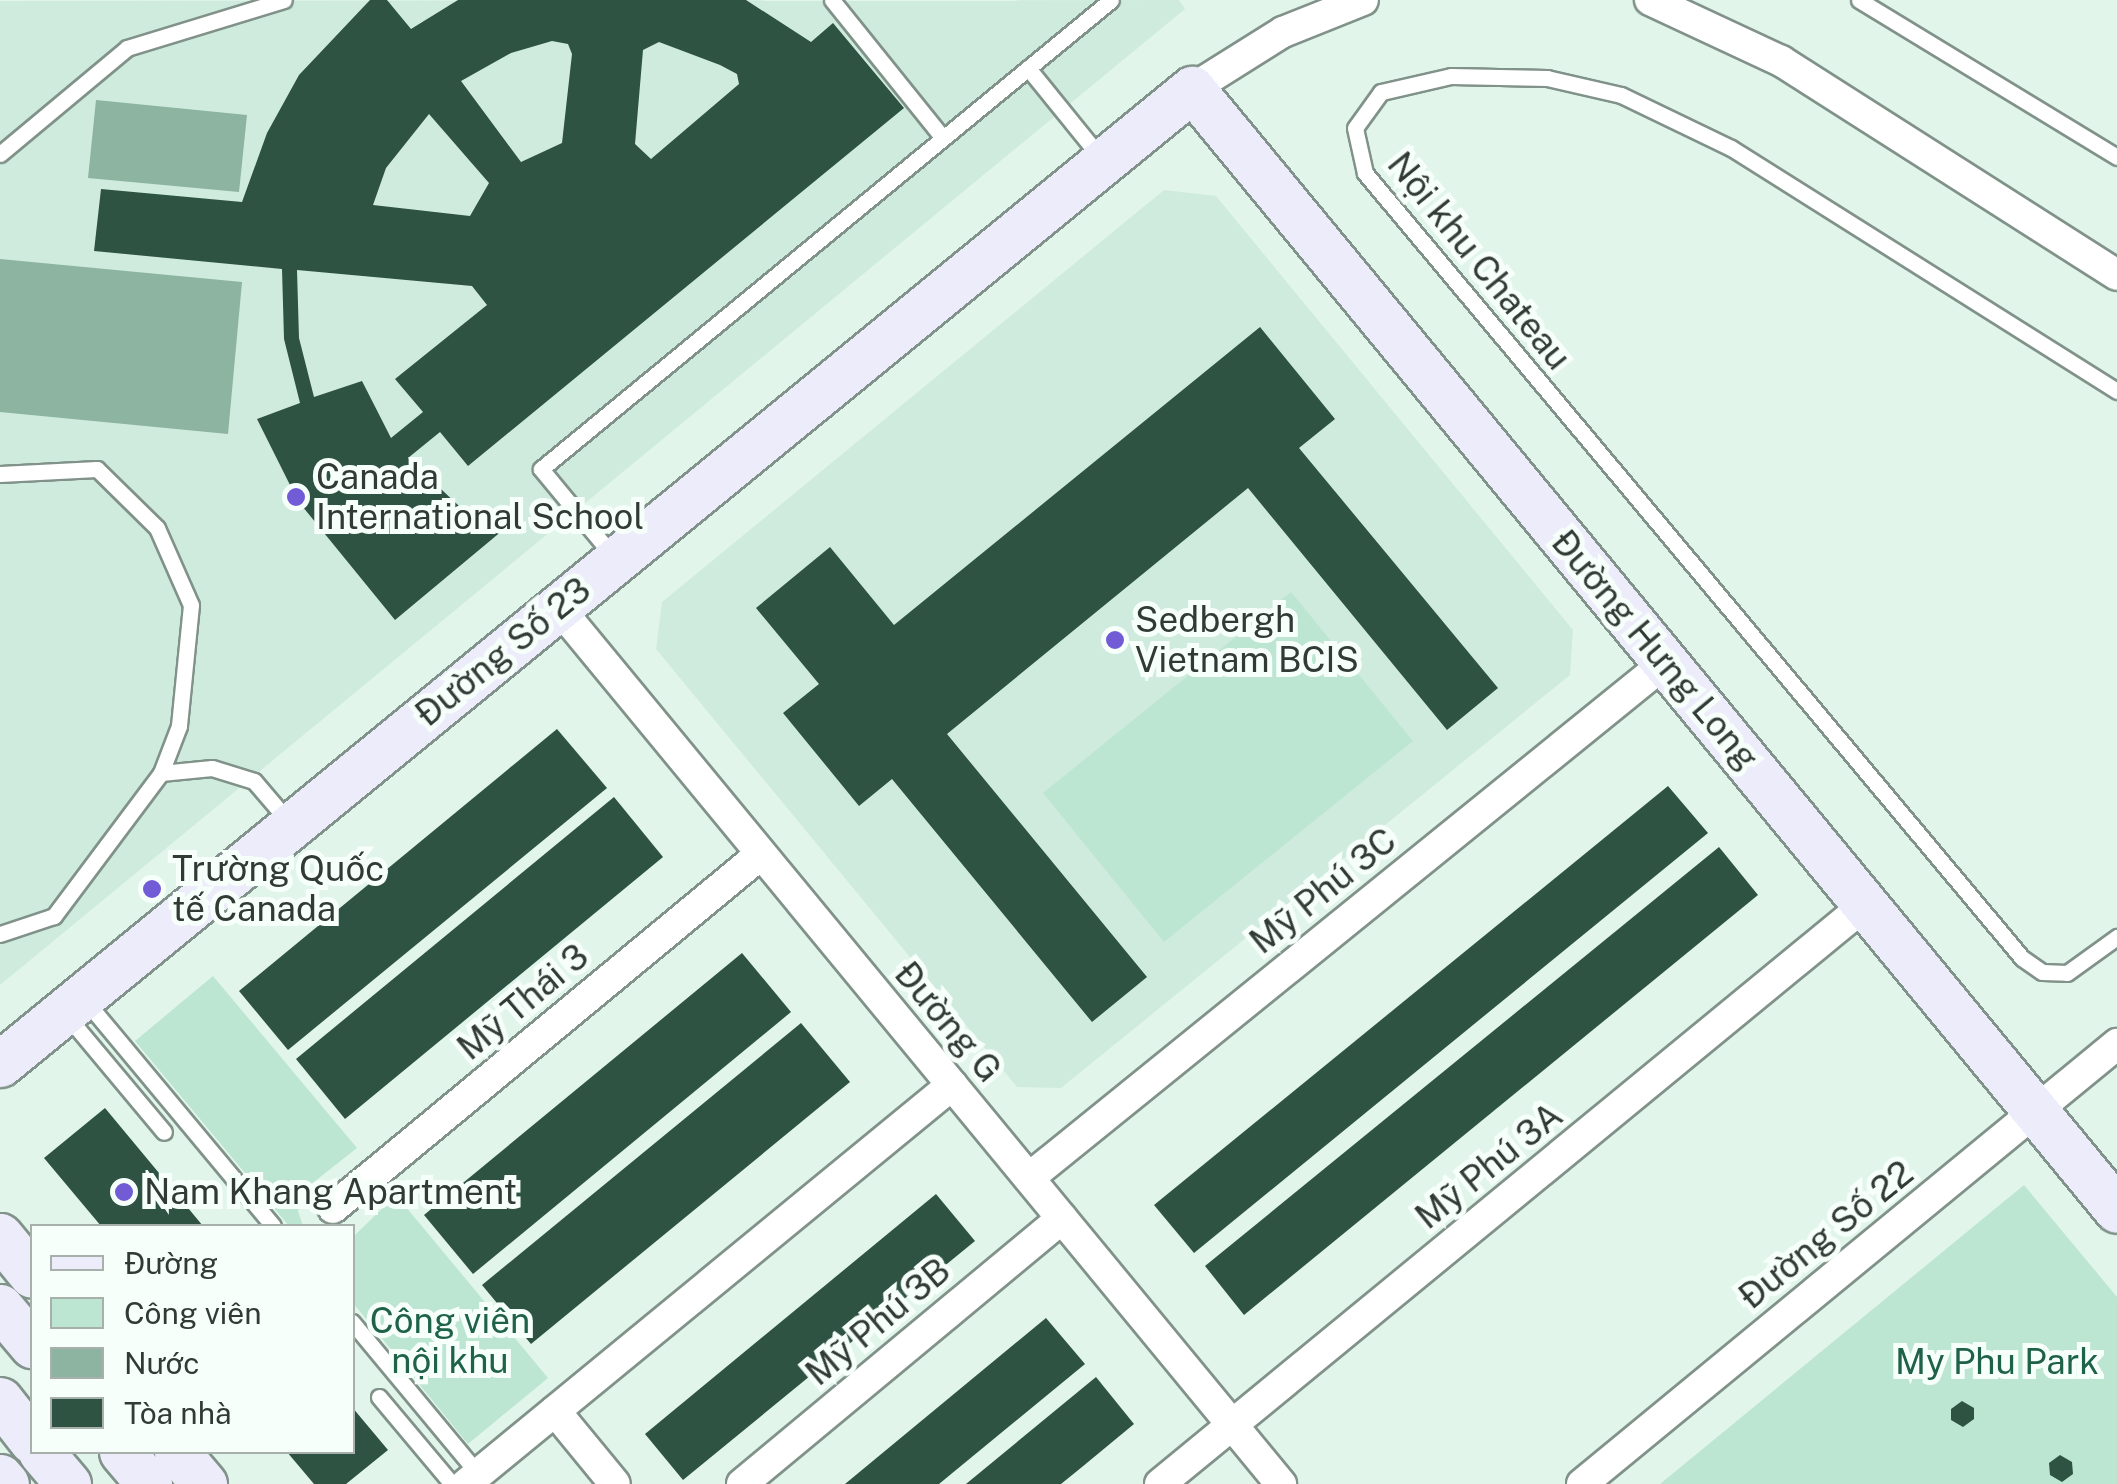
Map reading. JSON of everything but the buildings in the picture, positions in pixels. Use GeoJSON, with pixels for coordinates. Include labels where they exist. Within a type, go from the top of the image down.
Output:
{"type":"FeatureCollection","features":[{"type":"Feature","properties":{"kind":"street"},"geometry":{"type":"LineString","coordinates":[[1192,89],[1284,32],[1363,0]]}},
{"type":"Feature","properties":{"kind":"street"},"geometry":{"type":"LineString","coordinates":[[1650,0],[1781,61],[2117,276]]}},
{"type":"Feature","properties":{"kind":"street","name":"Đường Số 23"},"geometry":{"type":"LineString","coordinates":[[0,1064],[1192,89]]}},
{"type":"Feature","properties":{"kind":"street","name":"Đường Hưng Long"},"geometry":{"type":"LineString","coordinates":[[1192,89],[2117,1210]]}},
{"type":"Feature","properties":{"kind":"street","name":"Đường G"},"geometry":{"type":"LineString","coordinates":[[558,607],[1281,1484]]}},
{"type":"Feature","properties":{"kind":"street","name":"Mỹ Phú 3C"},"geometry":{"type":"LineString","coordinates":[[1029,1178],[1666,663]]}},
{"type":"Feature","properties":{"kind":"street","name":"Mỹ Thái 3"},"geometry":{"type":"LineString","coordinates":[[333,1208],[761,854]]}},
{"type":"Feature","properties":{"kind":"street","name":"Mỹ Phú 3A"},"geometry":{"type":"LineString","coordinates":[[1160,1484],[1865,905]]}},
{"type":"Feature","properties":{"kind":"street","name":"Đường Số 22"},"geometry":{"type":"LineString","coordinates":[[1582,1484],[2117,1044]]}},
{"type":"Feature","properties":{"kind":"street"},"geometry":{"type":"LineString","coordinates":[[465,1481],[952,1084]]}},
{"type":"Feature","properties":{"kind":"street","name":"Mỹ Phú 3B"},"geometry":{"type":"LineString","coordinates":[[742,1484],[1062,1218]]}},
{"type":"Feature","properties":{"kind":"street"},"geometry":{"type":"LineString","coordinates":[[0,1236],[30,1273]]}},
{"type":"Feature","properties":{"kind":"street"},"geometry":{"type":"LineString","coordinates":[[0,1306],[30,1343]]}},
{"type":"Feature","properties":{"kind":"street"},"geometry":{"type":"LineString","coordinates":[[0,1400],[30,1438]]}},
{"type":"Feature","properties":{"kind":"street"},"geometry":{"type":"LineString","coordinates":[[555,1410],[615,1484]]}},
{"type":"Feature","properties":{"kind":"street"},"geometry":{"type":"LineString","coordinates":[[44,1454],[68,1484]]}},
{"type":"Feature","properties":{"kind":"street"},"geometry":{"type":"LineString","coordinates":[[124,1454],[149,1484]]}},
{"type":"Feature","properties":{"kind":"street"},"geometry":{"type":"LineString","coordinates":[[180,1454],[204,1484]]}},
{"type":"Feature","properties":{"kind":"street"},"geometry":{"type":"LineString","coordinates":[[0,1477],[6,1484]]}},
{"type":"Feature","properties":{"kind":"lane"},"geometry":{"type":"LineString","coordinates":[[0,154],[127,48],[284,0]]}},
{"type":"Feature","properties":{"kind":"lane"},"geometry":{"type":"LineString","coordinates":[[832,0],[943,138]]}},
{"type":"Feature","properties":{"kind":"lane"},"geometry":{"type":"LineString","coordinates":[[616,559],[541,469],[1112,0]]}},
{"type":"Feature","properties":{"kind":"lane"},"geometry":{"type":"LineString","coordinates":[[1859,0],[2117,157]]}},
{"type":"Feature","properties":{"kind":"lane"},"geometry":{"type":"LineString","coordinates":[[1028,68],[1104,161]]}},
{"type":"Feature","properties":{"kind":"lane","name":"Nội khu Chateau"},"geometry":{"type":"LineString","coordinates":[[2117,390],[1731,148],[1621,95],[1547,78],[1450,76],[1382,92],[1356,128],[1365,173],[2022,958],[2042,972],[2066,973],[2117,938]]}},
{"type":"Feature","properties":{"kind":"lane"},"geometry":{"type":"LineString","coordinates":[[0,474],[97,469],[158,528],[191,605],[179,726],[161,773],[54,916],[0,934]]}},
{"type":"Feature","properties":{"kind":"lane"},"geometry":{"type":"LineString","coordinates":[[161,773],[212,768],[254,781],[291,825]]}},
{"type":"Feature","properties":{"kind":"lane"},"geometry":{"type":"LineString","coordinates":[[73,1004],[164,1132]]}},
{"type":"Feature","properties":{"kind":"lane"},"geometry":{"type":"LineString","coordinates":[[73,1004],[271,1224]]}},
{"type":"Feature","properties":{"kind":"lane"},"geometry":{"type":"LineString","coordinates":[[355,1326],[465,1481]]}},
{"type":"Feature","properties":{"kind":"lane"},"geometry":{"type":"LineString","coordinates":[[379,1397],[465,1481]]}},
{"type":"Feature","properties":{"kind":"shaded area","name":"Canada International School"},"geometry":{"type":"Polygon","coordinates":[[[1179,0],[1185,9],[0,985],[0,1],[1179,0]]]}},
{"type":"Feature","properties":{"kind":"shaded area","name":"Sedbergh Vietnam BCIS"},"geometry":{"type":"Polygon","coordinates":[[[1164,190],[1216,196],[1573,630],[1570,675],[1061,1088],[1017,1087],[656,649],[662,602],[1164,190]]]}},
{"type":"Feature","properties":{"kind":"green space"},"geometry":{"type":"Polygon","coordinates":[[[1291,592],[1413,741],[1164,942],[1043,793],[1291,592]]]}},
{"type":"Feature","properties":{"kind":"green space","name":"Công viên nội khu"},"geometry":{"type":"Polygon","coordinates":[[[213,976],[357,1148],[305,1189],[298,1211],[302,1224],[287,1224],[135,1041],[213,976]]]}},
{"type":"Feature","properties":{"kind":"green space","name":"My Phu Park"},"geometry":{"type":"Polygon","coordinates":[[[2024,1185],[2117,1297],[2117,1484],[1660,1484],[2024,1185]]]}},
{"type":"Feature","properties":{"kind":"green space","name":"Công viên nội khu"},"geometry":{"type":"Polygon","coordinates":[[[396,1195],[548,1378],[468,1444],[355,1305],[355,1235],[396,1195]]]}},
{"type":"Feature","properties":{"kind":"water"},"geometry":{"type":"Polygon","coordinates":[[[96,100],[247,115],[239,192],[88,178],[96,100]]]}},
{"type":"Feature","properties":{"kind":"water"},"geometry":{"type":"Polygon","coordinates":[[[0,259],[242,282],[228,434],[0,412],[0,259]]]}},
{"type":"Feature","properties":{"kind":"place","name":"Canada International School"},"geometry":{"type":"Point","coordinates":[296,497]}},
{"type":"Feature","properties":{"kind":"place","name":"Sedbergh Vietnam BCIS"},"geometry":{"type":"Point","coordinates":[1115,640]}},
{"type":"Feature","properties":{"kind":"place","name":"Trường Quốc tế Canada"},"geometry":{"type":"Point","coordinates":[152,889]}},
{"type":"Feature","properties":{"kind":"place","name":"Nam Khang Apartment"},"geometry":{"type":"Point","coordinates":[124,1192]}}]}
